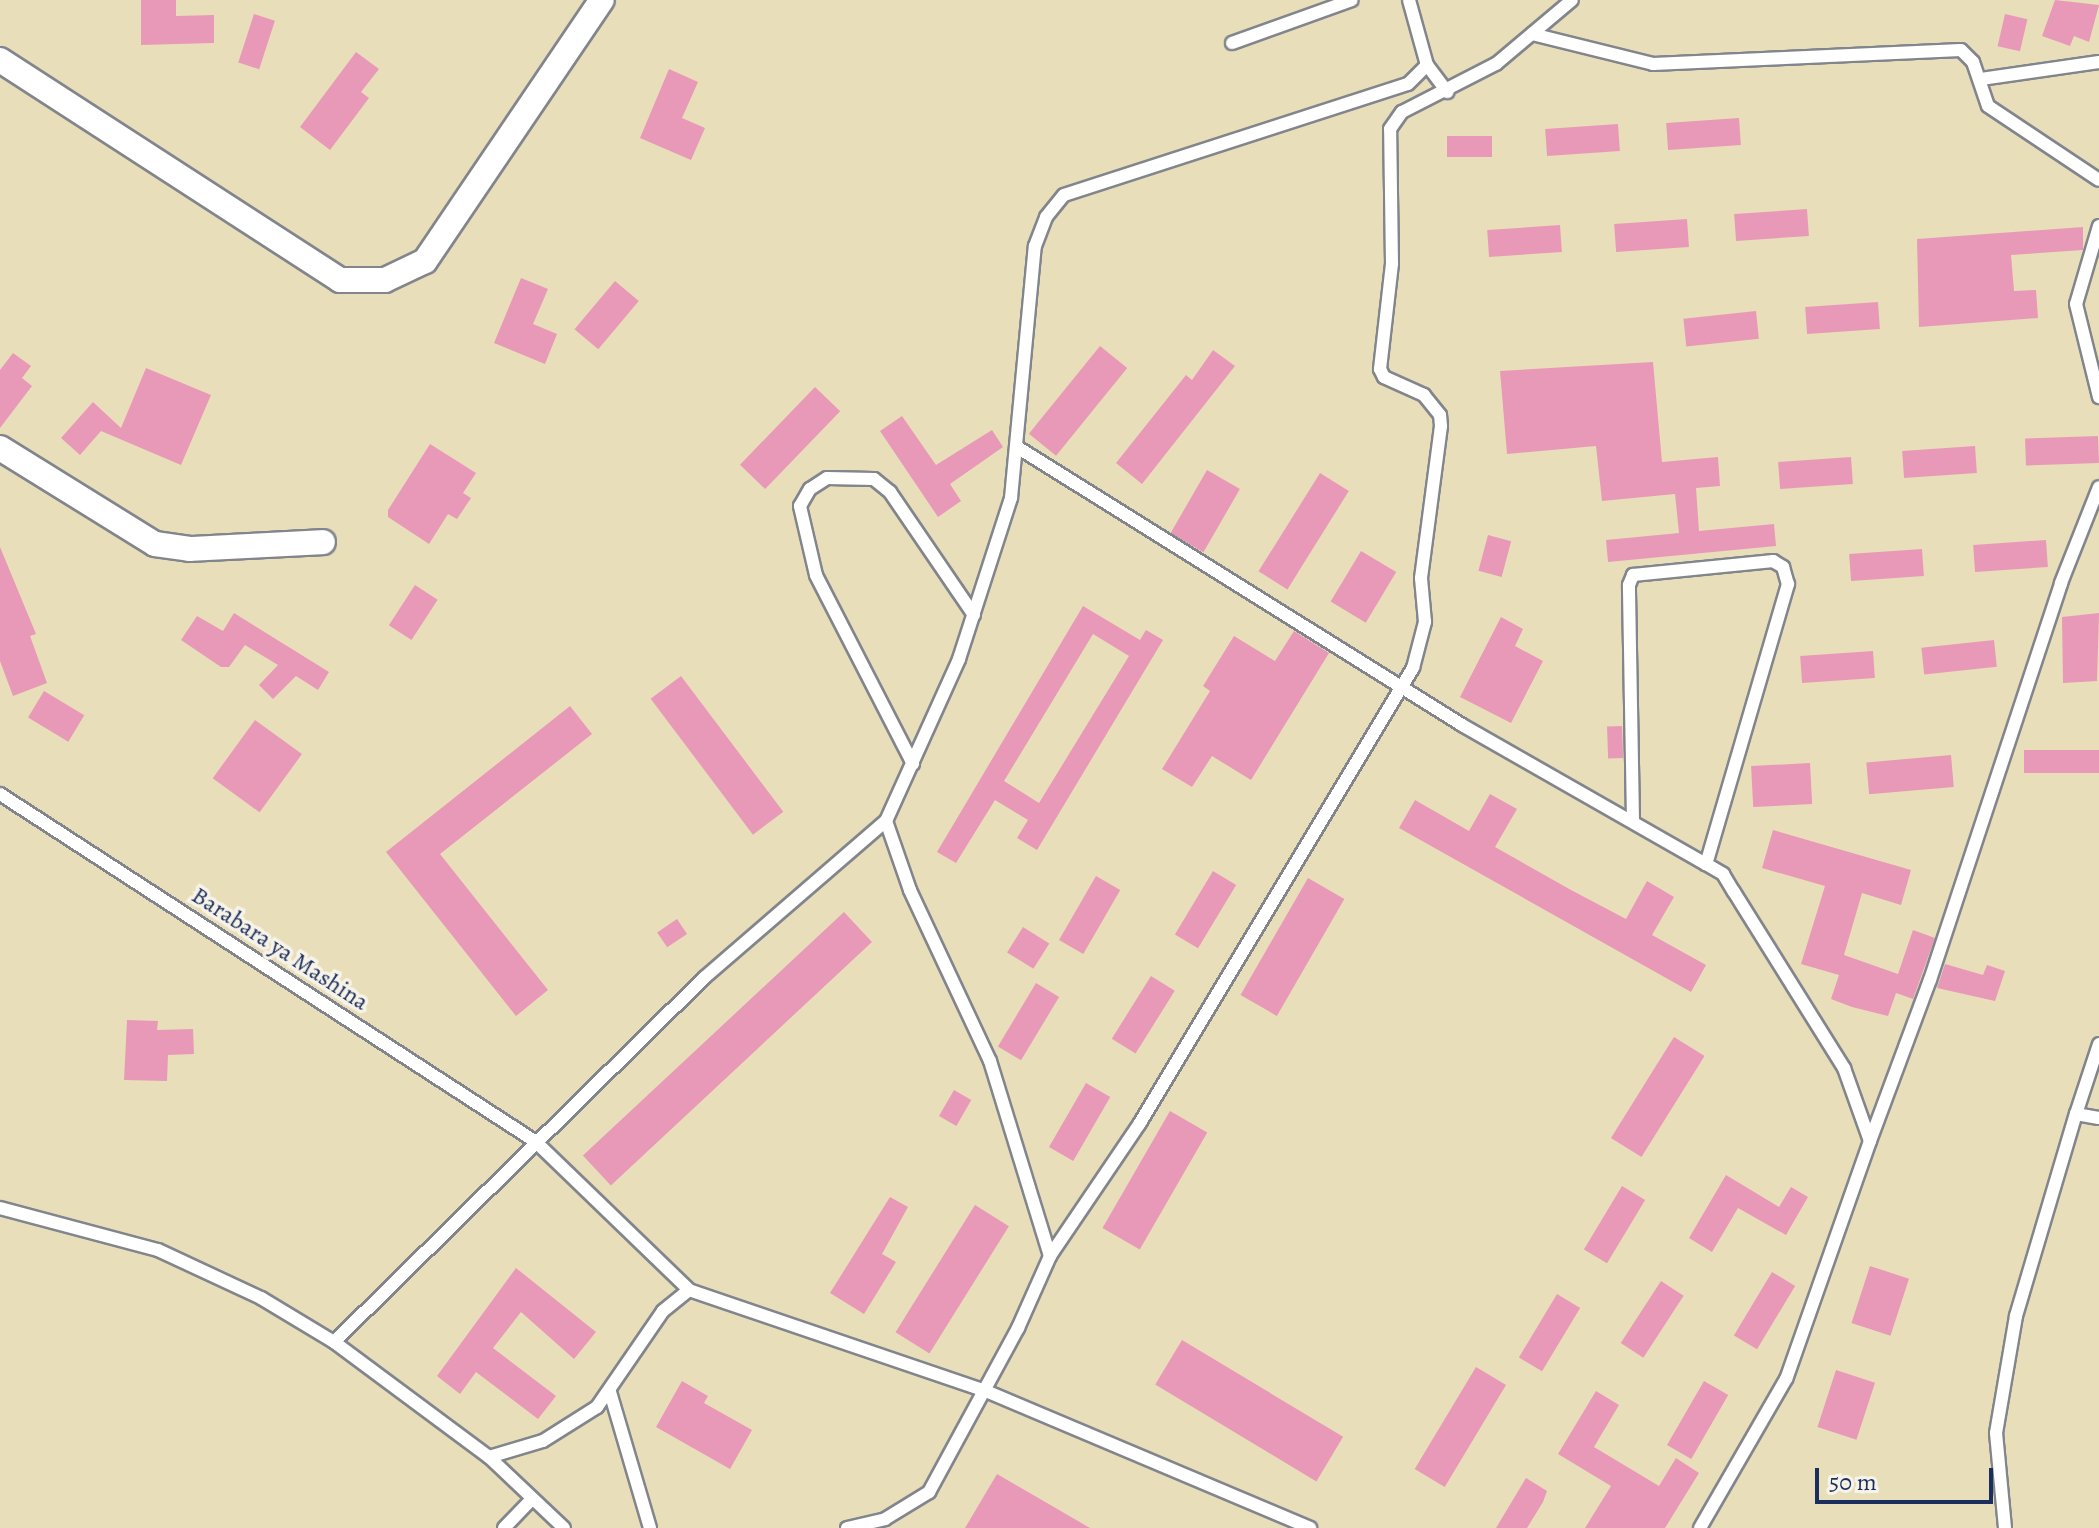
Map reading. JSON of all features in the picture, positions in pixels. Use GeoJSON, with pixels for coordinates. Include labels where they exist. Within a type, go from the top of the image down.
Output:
{"type":"FeatureCollection","features":[{"type":"Feature","properties":{"kind":"street"},"geometry":{"type":"LineString","coordinates":[[0,60],[340,280],[385,280],[425,261],[602,0]]}},
{"type":"Feature","properties":{"kind":"street"},"geometry":{"type":"LineString","coordinates":[[0,448],[155,544],[190,549],[323,542]]}},
{"type":"Feature","properties":{"kind":"lane"},"geometry":{"type":"LineString","coordinates":[[1232,43],[1352,0]]}},
{"type":"Feature","properties":{"kind":"lane"},"geometry":{"type":"LineString","coordinates":[[1409,0],[1427,65],[1447,92]]}},
{"type":"Feature","properties":{"kind":"lane"},"geometry":{"type":"LineString","coordinates":[[847,1528],[885,1519],[929,1492],[986,1391],[1050,1256],[1140,1123],[1403,684],[1422,646],[1421,578],[1441,426],[1440,415],[1424,395],[1384,377],[1380,369],[1392,264],[1390,129],[1402,112],[1447,92],[1496,64],[1572,0]]}},
{"type":"Feature","properties":{"kind":"lane"},"geometry":{"type":"LineString","coordinates":[[1532,34],[1653,64],[1944,48],[1961,50],[1981,79],[1988,106],[2099,180]]}},
{"type":"Feature","properties":{"kind":"lane"},"geometry":{"type":"LineString","coordinates":[[1981,79],[2099,62]]}},
{"type":"Feature","properties":{"kind":"lane"},"geometry":{"type":"LineString","coordinates":[[334,1342],[705,977],[886,821],[913,764],[974,615],[1011,498],[1035,246],[1046,217],[1064,195],[1408,84],[1427,65]]}},
{"type":"Feature","properties":{"kind":"lane"},"geometry":{"type":"LineString","coordinates":[[2099,226],[2076,304],[2099,397]]}},
{"type":"Feature","properties":{"kind":"lane"},"geometry":{"type":"LineString","coordinates":[[1017,447],[1403,684],[1462,725],[1723,874],[1844,1068],[1870,1141]]}},
{"type":"Feature","properties":{"kind":"lane"},"geometry":{"type":"LineString","coordinates":[[913,764],[816,575],[800,506],[810,489],[827,478],[874,479],[890,492],[974,615]]}},
{"type":"Feature","properties":{"kind":"lane"},"geometry":{"type":"LineString","coordinates":[[1700,1528],[1786,1379],[1926,994],[2061,583],[2099,487]]}},
{"type":"Feature","properties":{"kind":"lane"},"geometry":{"type":"LineString","coordinates":[[1633,820],[1629,585],[1633,575],[1773,561],[1783,567],[1788,584],[1706,864]]}},
{"type":"Feature","properties":{"kind":"lane","name":"Barabara ya Mashina"},"geometry":{"type":"LineString","coordinates":[[0,794],[536,1142],[689,1290]]}},
{"type":"Feature","properties":{"kind":"lane"},"geometry":{"type":"LineString","coordinates":[[886,821],[910,890],[990,1061],[1050,1256]]}},
{"type":"Feature","properties":{"kind":"lane"},"geometry":{"type":"LineString","coordinates":[[2005,1528],[1996,1433],[2016,1316],[2099,1044]]}},
{"type":"Feature","properties":{"kind":"lane"},"geometry":{"type":"LineString","coordinates":[[2076,1114],[2099,1118]]}},
{"type":"Feature","properties":{"kind":"lane"},"geometry":{"type":"LineString","coordinates":[[0,1208],[182,1260],[334,1342],[489,1457],[564,1528]]}},
{"type":"Feature","properties":{"kind":"lane"},"geometry":{"type":"LineString","coordinates":[[489,1457],[543,1441],[580,1420],[610,1392],[663,1311],[689,1290],[986,1391],[1310,1528]]}},
{"type":"Feature","properties":{"kind":"lane"},"geometry":{"type":"LineString","coordinates":[[610,1392],[650,1528]]}},
{"type":"Feature","properties":{"kind":"lane"},"geometry":{"type":"LineString","coordinates":[[504,1528],[531,1500]]}},
{"type":"Feature","properties":{"kind":"building"},"geometry":{"type":"Polygon","coordinates":[[[141,0],[176,0],[176,16],[214,15],[214,43],[141,45],[141,0]]]}},
{"type":"Feature","properties":{"kind":"building"},"geometry":{"type":"Polygon","coordinates":[[[2055,0],[2099,5],[2089,42],[2074,36],[2070,46],[2042,36],[2055,0]]]}},
{"type":"Feature","properties":{"kind":"building"},"geometry":{"type":"Polygon","coordinates":[[[254,14],[275,21],[259,69],[238,63],[254,14]]]}},
{"type":"Feature","properties":{"kind":"building"},"geometry":{"type":"Polygon","coordinates":[[[2005,14],[2027,19],[2020,51],[1998,46],[2005,14]]]}},
{"type":"Feature","properties":{"kind":"building"},"geometry":{"type":"Polygon","coordinates":[[[356,52],[379,69],[361,92],[369,98],[330,150],[300,127],[356,52]]]}},
{"type":"Feature","properties":{"kind":"building"},"geometry":{"type":"Polygon","coordinates":[[[669,69],[698,82],[682,118],[705,128],[691,160],[640,138],[669,69]]]}},
{"type":"Feature","properties":{"kind":"building"},"geometry":{"type":"Polygon","coordinates":[[[1739,118],[1741,145],[1668,150],[1666,123],[1739,118]]]}},
{"type":"Feature","properties":{"kind":"building"},"geometry":{"type":"Polygon","coordinates":[[[1618,124],[1620,151],[1547,156],[1545,129],[1618,124]]]}},
{"type":"Feature","properties":{"kind":"building"},"geometry":{"type":"Polygon","coordinates":[[[1447,136],[1492,136],[1492,157],[1447,157],[1447,136]]]}},
{"type":"Feature","properties":{"kind":"building"},"geometry":{"type":"Polygon","coordinates":[[[1807,209],[1809,236],[1736,241],[1734,214],[1807,209]]]}},
{"type":"Feature","properties":{"kind":"building"},"geometry":{"type":"Polygon","coordinates":[[[1687,219],[1689,247],[1616,252],[1614,224],[1687,219]]]}},
{"type":"Feature","properties":{"kind":"building"},"geometry":{"type":"Polygon","coordinates":[[[1560,225],[1562,252],[1489,257],[1487,230],[1560,225]]]}},
{"type":"Feature","properties":{"kind":"building"},"geometry":{"type":"Polygon","coordinates":[[[2083,227],[2083,250],[2011,255],[2014,291],[2036,290],[2038,318],[1919,327],[1917,239],[2083,227]]]}},
{"type":"Feature","properties":{"kind":"building"},"geometry":{"type":"Polygon","coordinates":[[[521,278],[548,289],[533,324],[557,334],[545,364],[494,343],[521,278]]]}},
{"type":"Feature","properties":{"kind":"building"},"geometry":{"type":"Polygon","coordinates":[[[615,281],[639,301],[598,349],[575,329],[615,281]]]}},
{"type":"Feature","properties":{"kind":"building"},"geometry":{"type":"Polygon","coordinates":[[[1878,302],[1880,329],[1807,334],[1805,307],[1878,302]]]}},
{"type":"Feature","properties":{"kind":"building"},"geometry":{"type":"Polygon","coordinates":[[[1756,311],[1759,339],[1686,346],[1683,319],[1756,311]]]}},
{"type":"Feature","properties":{"kind":"building"},"geometry":{"type":"Polygon","coordinates":[[[1100,346],[1127,368],[1056,456],[1029,434],[1100,346]]]}},
{"type":"Feature","properties":{"kind":"building"},"geometry":{"type":"Polygon","coordinates":[[[1213,350],[1235,366],[1142,484],[1116,463],[1186,375],[1192,380],[1213,350]]]}},
{"type":"Feature","properties":{"kind":"building"},"geometry":{"type":"Polygon","coordinates":[[[13,353],[31,366],[22,378],[32,386],[0,428],[0,370],[13,353]]]}},
{"type":"Feature","properties":{"kind":"building"},"geometry":{"type":"Polygon","coordinates":[[[1653,362],[1662,462],[1718,457],[1720,486],[1696,488],[1699,531],[1774,524],[1776,546],[1608,562],[1606,540],[1679,533],[1675,494],[1602,501],[1596,446],[1507,454],[1500,371],[1653,362]]]}},
{"type":"Feature","properties":{"kind":"building"},"geometry":{"type":"Polygon","coordinates":[[[146,368],[211,395],[181,465],[101,431],[80,455],[61,438],[93,402],[121,428],[146,368]]]}},
{"type":"Feature","properties":{"kind":"building"},"geometry":{"type":"Polygon","coordinates":[[[815,387],[840,411],[765,489],[740,465],[815,387]]]}},
{"type":"Feature","properties":{"kind":"building"},"geometry":{"type":"Polygon","coordinates":[[[902,416],[936,465],[992,430],[1003,447],[950,484],[961,501],[938,517],[880,431],[902,416]]]}},
{"type":"Feature","properties":{"kind":"building"},"geometry":{"type":"Polygon","coordinates":[[[2098,436],[2099,463],[2026,466],[2025,439],[2098,436]]]}},
{"type":"Feature","properties":{"kind":"building"},"geometry":{"type":"Polygon","coordinates":[[[430,444],[476,473],[463,493],[471,498],[457,519],[448,514],[429,544],[388,517],[388,510],[430,444]]]}},
{"type":"Feature","properties":{"kind":"building"},"geometry":{"type":"Polygon","coordinates":[[[1975,446],[1977,473],[1904,478],[1902,451],[1975,446]]]}},
{"type":"Feature","properties":{"kind":"building"},"geometry":{"type":"Polygon","coordinates":[[[1851,457],[1853,484],[1780,489],[1778,462],[1851,457]]]}},
{"type":"Feature","properties":{"kind":"building"},"geometry":{"type":"Polygon","coordinates":[[[1207,470],[1240,489],[1203,552],[1170,533],[1207,470]]]}},
{"type":"Feature","properties":{"kind":"building"},"geometry":{"type":"Polygon","coordinates":[[[1320,473],[1349,491],[1287,589],[1259,571],[1320,473]]]}},
{"type":"Feature","properties":{"kind":"building"},"geometry":{"type":"Polygon","coordinates":[[[1488,535],[1511,541],[1502,577],[1478,571],[1488,535]]]}},
{"type":"Feature","properties":{"kind":"building"},"geometry":{"type":"Polygon","coordinates":[[[2046,540],[2048,567],[1975,572],[1973,545],[2046,540]]]}},
{"type":"Feature","properties":{"kind":"building"},"geometry":{"type":"Polygon","coordinates":[[[0,547],[36,634],[30,636],[47,683],[13,696],[0,661],[0,547]]]}},
{"type":"Feature","properties":{"kind":"building"},"geometry":{"type":"Polygon","coordinates":[[[1922,549],[1924,576],[1851,581],[1849,554],[1922,549]]]}},
{"type":"Feature","properties":{"kind":"building"},"geometry":{"type":"Polygon","coordinates":[[[1361,551],[1396,572],[1366,623],[1331,602],[1361,551]]]}},
{"type":"Feature","properties":{"kind":"building"},"geometry":{"type":"Polygon","coordinates":[[[415,585],[438,600],[412,640],[389,625],[415,585]]]}},
{"type":"Feature","properties":{"kind":"building"},"geometry":{"type":"Polygon","coordinates":[[[1083,606],[1140,640],[1146,630],[1163,640],[1037,850],[1017,838],[1028,820],[995,800],[956,863],[937,852],[1083,606]],[[1093,634],[1004,781],[1039,803],[1129,656],[1093,634]]]}},
{"type":"Feature","properties":{"kind":"building"},"geometry":{"type":"Polygon","coordinates":[[[234,613],[329,672],[318,690],[296,676],[273,699],[259,685],[278,665],[245,645],[229,667],[221,667],[181,640],[197,616],[223,631],[234,613]]]}},
{"type":"Feature","properties":{"kind":"building"},"geometry":{"type":"Polygon","coordinates":[[[2099,613],[2097,681],[2063,683],[2062,617],[2099,613]]]}},
{"type":"Feature","properties":{"kind":"building"},"geometry":{"type":"Polygon","coordinates":[[[1501,617],[1523,629],[1515,646],[1543,661],[1511,723],[1460,697],[1501,617]]]}},
{"type":"Feature","properties":{"kind":"building"},"geometry":{"type":"Polygon","coordinates":[[[1294,631],[1329,653],[1251,780],[1212,756],[1192,787],[1162,769],[1210,691],[1203,686],[1234,636],[1275,661],[1294,631]]]}},
{"type":"Feature","properties":{"kind":"building"},"geometry":{"type":"Polygon","coordinates":[[[1994,640],[1997,667],[1924,674],[1921,648],[1994,640]]]}},
{"type":"Feature","properties":{"kind":"building"},"geometry":{"type":"Polygon","coordinates":[[[1873,651],[1875,678],[1802,683],[1800,656],[1873,651]]]}},
{"type":"Feature","properties":{"kind":"building"},"geometry":{"type":"Polygon","coordinates":[[[681,676],[783,812],[753,835],[651,699],[681,676]]]}},
{"type":"Feature","properties":{"kind":"building"},"geometry":{"type":"Polygon","coordinates":[[[44,691],[84,715],[68,742],[28,718],[44,691]]]}},
{"type":"Feature","properties":{"kind":"building"},"geometry":{"type":"Polygon","coordinates":[[[570,706],[592,734],[440,854],[548,990],[516,1016],[386,852],[570,706]]]}},
{"type":"Feature","properties":{"kind":"building"},"geometry":{"type":"Polygon","coordinates":[[[255,720],[302,754],[260,812],[213,778],[255,720]]]}},
{"type":"Feature","properties":{"kind":"building"},"geometry":{"type":"Polygon","coordinates":[[[1622,726],[1623,758],[1608,759],[1607,727],[1622,726]]]}},
{"type":"Feature","properties":{"kind":"building"},"geometry":{"type":"Polygon","coordinates":[[[2024,750],[2099,750],[2099,773],[2024,773],[2024,750]]]}},
{"type":"Feature","properties":{"kind":"building"},"geometry":{"type":"Polygon","coordinates":[[[1951,755],[1954,787],[1869,794],[1866,762],[1951,755]]]}},
{"type":"Feature","properties":{"kind":"building"},"geometry":{"type":"Polygon","coordinates":[[[1810,763],[1812,804],[1753,807],[1751,766],[1810,763]]]}},
{"type":"Feature","properties":{"kind":"building"},"geometry":{"type":"Polygon","coordinates":[[[1490,794],[1517,809],[1495,847],[1571,890],[1626,919],[1647,881],[1674,897],[1652,935],[1706,965],[1691,992],[1399,828],[1415,800],[1469,831],[1490,794]]]}},
{"type":"Feature","properties":{"kind":"building"},"geometry":{"type":"Polygon","coordinates":[[[1773,830],[1911,870],[1901,905],[1862,893],[1844,955],[1898,974],[1913,930],[1935,938],[1913,999],[1896,993],[1888,1016],[1852,1007],[1831,999],[1839,975],[1801,964],[1825,886],[1762,868],[1773,830]]]}},
{"type":"Feature","properties":{"kind":"building"},"geometry":{"type":"Polygon","coordinates":[[[1213,871],[1236,885],[1198,948],[1175,934],[1213,871]]]}},
{"type":"Feature","properties":{"kind":"building"},"geometry":{"type":"Polygon","coordinates":[[[1096,876],[1120,890],[1083,954],[1059,940],[1096,876]]]}},
{"type":"Feature","properties":{"kind":"building"},"geometry":{"type":"Polygon","coordinates":[[[1308,878],[1344,899],[1277,1016],[1240,995],[1308,878]]]}},
{"type":"Feature","properties":{"kind":"building"},"geometry":{"type":"Polygon","coordinates":[[[844,912],[872,942],[611,1185],[583,1155],[844,912]]]}},
{"type":"Feature","properties":{"kind":"building"},"geometry":{"type":"Polygon","coordinates":[[[677,919],[687,934],[667,947],[657,932],[677,919]]]}},
{"type":"Feature","properties":{"kind":"building"},"geometry":{"type":"Polygon","coordinates":[[[1023,927],[1049,943],[1033,969],[1007,952],[1023,927]]]}},
{"type":"Feature","properties":{"kind":"building"},"geometry":{"type":"Polygon","coordinates":[[[1945,964],[1983,975],[1987,965],[2005,971],[1995,1001],[1937,988],[1945,964]]]}},
{"type":"Feature","properties":{"kind":"building"},"geometry":{"type":"Polygon","coordinates":[[[1151,976],[1175,991],[1136,1054],[1112,1039],[1151,976]]]}},
{"type":"Feature","properties":{"kind":"building"},"geometry":{"type":"Polygon","coordinates":[[[1036,983],[1059,997],[1021,1060],[998,1046],[1036,983]]]}},
{"type":"Feature","properties":{"kind":"building"},"geometry":{"type":"Polygon","coordinates":[[[127,1020],[158,1021],[157,1030],[193,1029],[194,1054],[168,1055],[167,1081],[124,1080],[127,1020]]]}},
{"type":"Feature","properties":{"kind":"building"},"geometry":{"type":"Polygon","coordinates":[[[1674,1037],[1705,1056],[1641,1157],[1611,1138],[1674,1037]]]}},
{"type":"Feature","properties":{"kind":"building"},"geometry":{"type":"Polygon","coordinates":[[[1086,1083],[1110,1097],[1073,1161],[1049,1147],[1086,1083]]]}},
{"type":"Feature","properties":{"kind":"building"},"geometry":{"type":"Polygon","coordinates":[[[954,1090],[971,1100],[956,1126],[939,1116],[954,1090]]]}},
{"type":"Feature","properties":{"kind":"building"},"geometry":{"type":"Polygon","coordinates":[[[1170,1111],[1207,1132],[1140,1249],[1102,1228],[1170,1111]]]}},
{"type":"Feature","properties":{"kind":"building"},"geometry":{"type":"Polygon","coordinates":[[[1726,1175],[1779,1207],[1791,1187],[1808,1197],[1786,1235],[1738,1208],[1712,1252],[1689,1238],[1726,1175]]]}},
{"type":"Feature","properties":{"kind":"building"},"geometry":{"type":"Polygon","coordinates":[[[1622,1186],[1645,1200],[1607,1263],[1584,1249],[1622,1186]]]}},
{"type":"Feature","properties":{"kind":"building"},"geometry":{"type":"Polygon","coordinates":[[[890,1197],[908,1207],[882,1254],[896,1262],[864,1314],[830,1293],[890,1197]]]}},
{"type":"Feature","properties":{"kind":"building"},"geometry":{"type":"Polygon","coordinates":[[[975,1205],[1009,1226],[929,1353],[896,1332],[975,1205]]]}},
{"type":"Feature","properties":{"kind":"building"},"geometry":{"type":"Polygon","coordinates":[[[1870,1266],[1909,1279],[1890,1336],[1851,1323],[1870,1266]]]}},
{"type":"Feature","properties":{"kind":"building"},"geometry":{"type":"Polygon","coordinates":[[[516,1268],[596,1332],[574,1359],[521,1312],[493,1348],[556,1396],[538,1419],[476,1372],[460,1394],[437,1376],[516,1268]]]}},
{"type":"Feature","properties":{"kind":"building"},"geometry":{"type":"Polygon","coordinates":[[[1772,1272],[1795,1286],[1757,1349],[1734,1335],[1772,1272]]]}},
{"type":"Feature","properties":{"kind":"building"},"geometry":{"type":"Polygon","coordinates":[[[1661,1281],[1684,1296],[1643,1358],[1621,1343],[1661,1281]]]}},
{"type":"Feature","properties":{"kind":"building"},"geometry":{"type":"Polygon","coordinates":[[[1557,1294],[1580,1308],[1542,1371],[1519,1357],[1557,1294]]]}},
{"type":"Feature","properties":{"kind":"building"},"geometry":{"type":"Polygon","coordinates":[[[1182,1340],[1343,1437],[1316,1481],[1155,1385],[1182,1340]]]}},
{"type":"Feature","properties":{"kind":"building"},"geometry":{"type":"Polygon","coordinates":[[[1476,1367],[1506,1385],[1445,1487],[1415,1469],[1476,1367]]]}},
{"type":"Feature","properties":{"kind":"building"},"geometry":{"type":"Polygon","coordinates":[[[1836,1370],[1875,1383],[1856,1440],[1817,1427],[1836,1370]]]}},
{"type":"Feature","properties":{"kind":"building"},"geometry":{"type":"Polygon","coordinates":[[[682,1381],[708,1396],[704,1403],[752,1430],[730,1469],[656,1427],[682,1381]]]}},
{"type":"Feature","properties":{"kind":"building"},"geometry":{"type":"Polygon","coordinates":[[[1704,1381],[1728,1395],[1691,1459],[1667,1445],[1704,1381]]]}},
{"type":"Feature","properties":{"kind":"building"},"geometry":{"type":"Polygon","coordinates":[[[1596,1391],[1619,1405],[1594,1447],[1659,1486],[1676,1458],[1699,1473],[1665,1528],[1585,1528],[1611,1486],[1558,1454],[1596,1391]]]}},
{"type":"Feature","properties":{"kind":"building"},"geometry":{"type":"Polygon","coordinates":[[[997,1474],[1090,1528],[965,1528],[997,1474]]]}},
{"type":"Feature","properties":{"kind":"building"},"geometry":{"type":"Polygon","coordinates":[[[1526,1478],[1547,1491],[1543,1502],[1527,1528],[1496,1528],[1526,1478]]]}}]}
